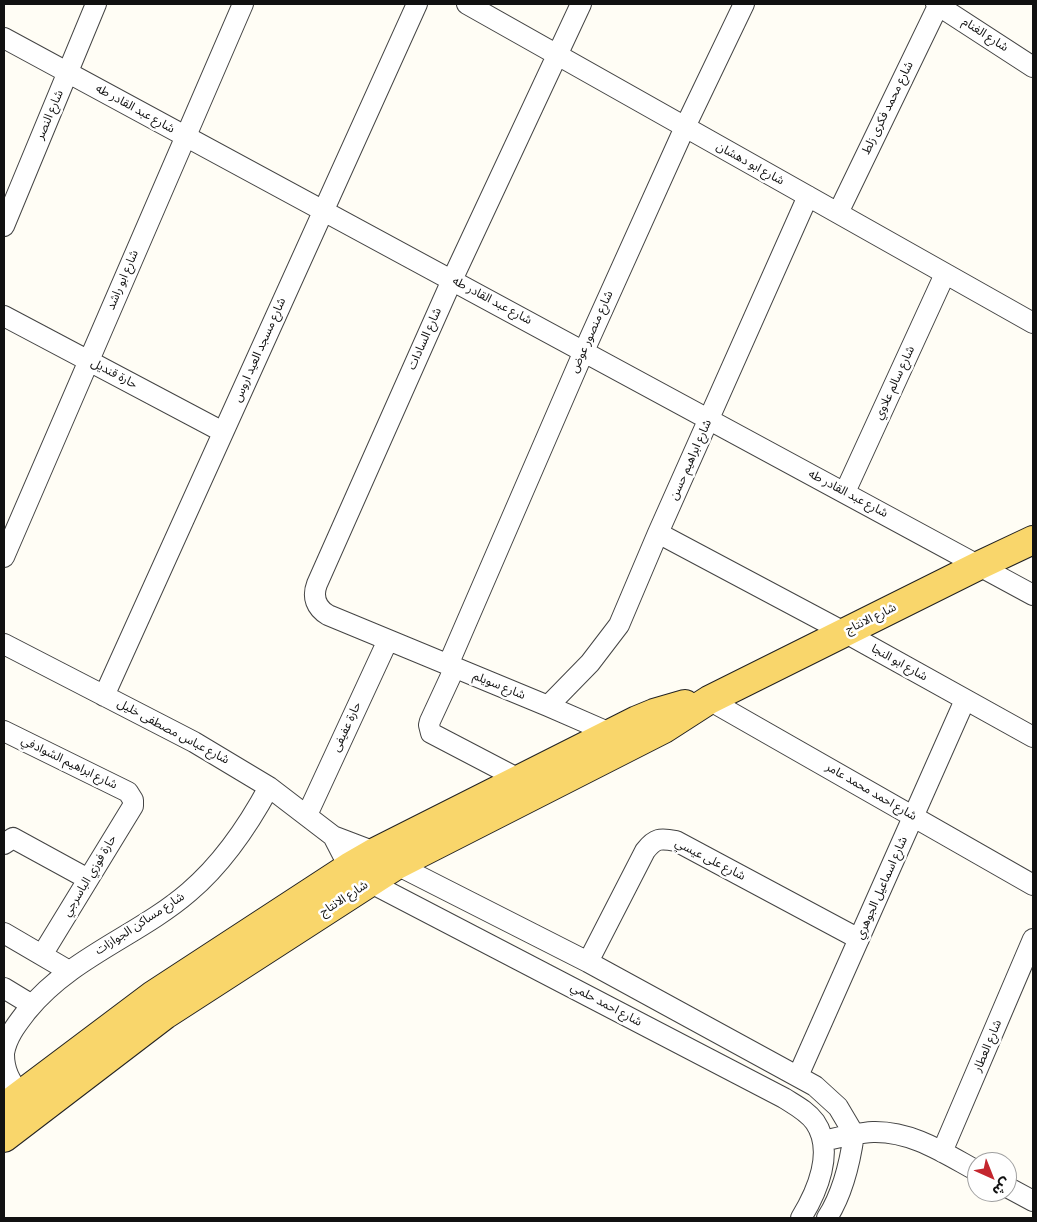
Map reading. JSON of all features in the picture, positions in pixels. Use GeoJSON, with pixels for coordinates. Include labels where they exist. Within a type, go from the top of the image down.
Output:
{"type":"FeatureCollection","features":[{"type":"Feature","properties":{"kind":"main road","name":"شارع الانتاج"},"geometry":{"type":"LineString","coordinates":[[386,858],[664,729],[709,700],[1033,540]]}},
{"type":"Feature","properties":{"kind":"main road","name":"شارع الانتاج"},"geometry":{"type":"LineString","coordinates":[[12,1100],[153,995],[519,779],[654,713],[690,702],[709,700]]}},
{"type":"Feature","properties":{"kind":"main road","name":"شارع الانتاج"},"geometry":{"type":"LineString","coordinates":[[4,1138],[165,1015],[359,874]]}},
{"type":"Feature","properties":{"kind":"street","name":"شارع النصر"},"geometry":{"type":"LineString","coordinates":[[4,226],[96,4]]}},
{"type":"Feature","properties":{"kind":"street","name":"شارع ابو راشد"},"geometry":{"type":"LineString","coordinates":[[4,557],[243,4]]}},
{"type":"Feature","properties":{"kind":"street","name":"شارع مسجد العيد اروس"},"geometry":{"type":"LineString","coordinates":[[104,696],[417,4]]}},
{"type":"Feature","properties":{"kind":"street","name":"شارع ابو دهشان"},"geometry":{"type":"LineString","coordinates":[[467,4],[1033,323]]}},
{"type":"Feature","properties":{"kind":"street","name":"شارع السادات"},"geometry":{"type":"LineString","coordinates":[[388,640],[323,612],[316,602],[315,590],[452,280],[580,4]]}},
{"type":"Feature","properties":{"kind":"street","name":"شارع منصور عوض"},"geometry":{"type":"LineString","coordinates":[[519,779],[431,733],[430,721],[451,666],[584,351],[685,127],[744,4]]}},
{"type":"Feature","properties":{"kind":"street","name":"شارع الغنام"},"geometry":{"type":"LineString","coordinates":[[937,4],[1033,66]]}},
{"type":"Feature","properties":{"kind":"street","name":"شارع محمد فكرى زلط"},"geometry":{"type":"LineString","coordinates":[[838,213],[937,4]]}},
{"type":"Feature","properties":{"kind":"street","name":"شارع عبد القادر طه"},"geometry":{"type":"LineString","coordinates":[[4,38],[1033,594]]}},
{"type":"Feature","properties":{"kind":"street","name":"شارع ابراهيم حسن"},"geometry":{"type":"LineString","coordinates":[[548,706],[590,663],[619,625],[808,196]]}},
{"type":"Feature","properties":{"kind":"street","name":"شارع سالم علاوي"},"geometry":{"type":"LineString","coordinates":[[845,492],[945,274]]}},
{"type":"Feature","properties":{"kind":"street","name":"حارة قنديل"},"geometry":{"type":"LineString","coordinates":[[4,316],[223,432]]}},
{"type":"Feature","properties":{"kind":"street","name":"شارع ابو النجا"},"geometry":{"type":"LineString","coordinates":[[658,533],[844,632],[1033,738]]}},
{"type":"Feature","properties":{"kind":"street","name":"شارع سويلم"},"geometry":{"type":"LineString","coordinates":[[388,640],[610,733]]}},
{"type":"Feature","properties":{"kind":"street","name":"حارة عفيفى"},"geometry":{"type":"LineString","coordinates":[[307,815],[388,640]]}},
{"type":"Feature","properties":{"kind":"street","name":"شارع عباس مصطفى خليل"},"geometry":{"type":"LineString","coordinates":[[4,644],[194,742],[269,787],[333,836],[386,858]]}},
{"type":"Feature","properties":{"kind":"street","name":"شارع احمد محمد عامر"},"geometry":{"type":"LineString","coordinates":[[709,700],[1033,885]]}},
{"type":"Feature","properties":{"kind":"street","name":"شارع اسماعيل الجوهري"},"geometry":{"type":"LineString","coordinates":[[798,1076],[965,700]]}},
{"type":"Feature","properties":{"kind":"street","name":"شارع ابراهيم الشوادفي"},"geometry":{"type":"LineString","coordinates":[[4,731],[125,791],[132,797]]}},
{"type":"Feature","properties":{"kind":"street","name":"شارع مساكن الجوازات"},"geometry":{"type":"LineString","coordinates":[[12,1100],[12,1085],[4,1064],[6,1042],[32,1005],[69,971],[169,908],[190,891],[227,852],[243,831],[269,787]]}},
{"type":"Feature","properties":{"kind":"street","name":"حارة فوزي الباسرجي"},"geometry":{"type":"LineString","coordinates":[[42,955],[133,806],[132,797]]}},
{"type":"Feature","properties":{"kind":"street","name":"شارع عباس مصطفى خليل"},"geometry":{"type":"LineString","coordinates":[[333,836],[359,874]]}},
{"type":"Feature","properties":{"kind":"street"},"geometry":{"type":"LineString","coordinates":[[4,844],[13,838],[88,879]]}},
{"type":"Feature","properties":{"kind":"street","name":"شارع على عيسي"},"geometry":{"type":"LineString","coordinates":[[588,962],[644,851],[653,841],[664,839],[676,841],[859,939]]}},
{"type":"Feature","properties":{"kind":"street"},"geometry":{"type":"LineString","coordinates":[[386,858],[588,962],[798,1076],[827,1096],[843,1114],[854,1134],[850,1161],[842,1187],[827,1218]]}},
{"type":"Feature","properties":{"kind":"street","name":"شارع احمد حلمي"},"geometry":{"type":"LineString","coordinates":[[359,874],[784,1098],[809,1115],[820,1131],[823,1141]]}},
{"type":"Feature","properties":{"kind":"street"},"geometry":{"type":"LineString","coordinates":[[4,933],[69,971]]}},
{"type":"Feature","properties":{"kind":"street","name":"شارع العطار"},"geometry":{"type":"LineString","coordinates":[[942,1152],[1033,939]]}},
{"type":"Feature","properties":{"kind":"street"},"geometry":{"type":"LineString","coordinates":[[4,988],[32,1005]]}},
{"type":"Feature","properties":{"kind":"street"},"geometry":{"type":"LineString","coordinates":[[801,1218],[814,1195],[820,1177],[824,1159],[823,1141],[854,1134],[892,1133],[927,1143],[967,1165]]}},
{"type":"Feature","properties":{"kind":"street"},"geometry":{"type":"LineString","coordinates":[[1017,1192],[1033,1201]]}}]}
